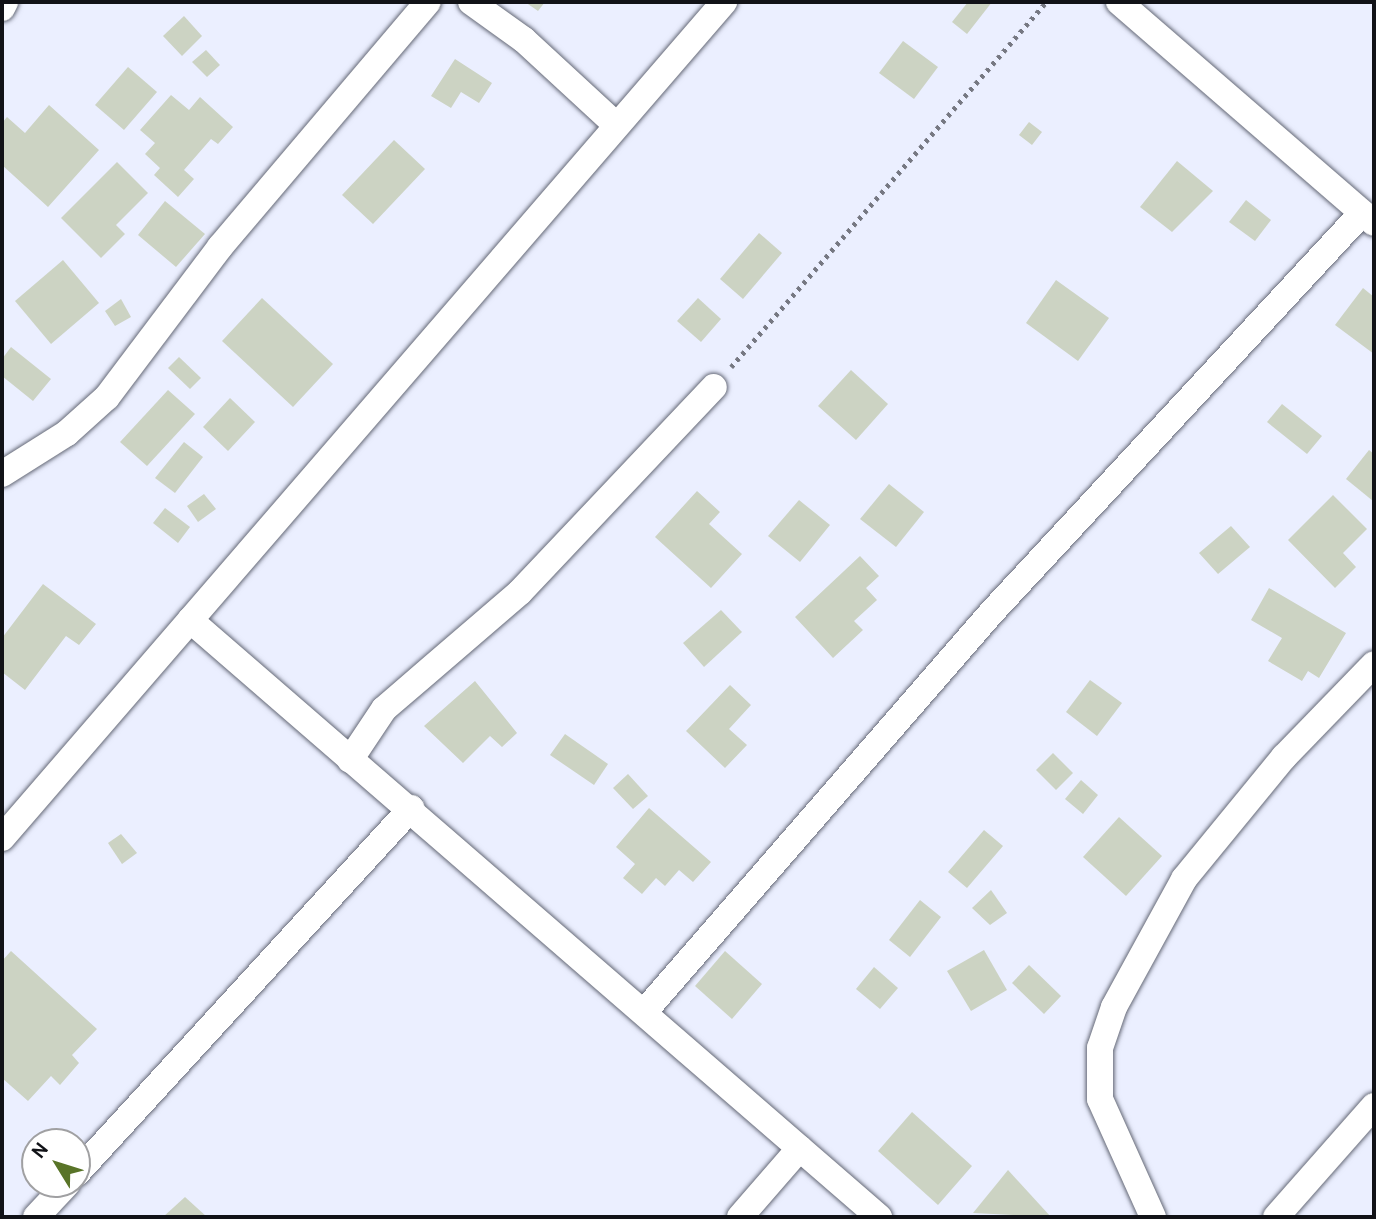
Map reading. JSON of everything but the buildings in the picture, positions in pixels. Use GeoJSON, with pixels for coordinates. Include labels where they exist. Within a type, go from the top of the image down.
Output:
{"type":"FeatureCollection","features":[{"type":"Feature","properties":{"kind":"street"},"geometry":{"type":"LineString","coordinates":[[2,8],[5,2]]}},
{"type":"Feature","properties":{"kind":"street"},"geometry":{"type":"LineString","coordinates":[[2,474],[67,433],[107,397],[220,247],[428,2]]}},
{"type":"Feature","properties":{"kind":"street"},"geometry":{"type":"LineString","coordinates":[[471,2],[524,40],[616,125]]}},
{"type":"Feature","properties":{"kind":"street"},"geometry":{"type":"LineString","coordinates":[[2,838],[724,2]]}},
{"type":"Feature","properties":{"kind":"street"},"geometry":{"type":"LineString","coordinates":[[645,1011],[992,612],[1368,219],[1119,2]]}},
{"type":"Feature","properties":{"kind":"street"},"geometry":{"type":"LineString","coordinates":[[350,760],[384,709],[520,592],[714,387]]}},
{"type":"Feature","properties":{"kind":"street"},"geometry":{"type":"LineString","coordinates":[[190,620],[350,760],[412,808],[879,1217]]}},
{"type":"Feature","properties":{"kind":"street"},"geometry":{"type":"LineString","coordinates":[[1153,1217],[1100,1100],[1100,1048],[1114,1007],[1184,879],[1284,757],[1374,664]]}},
{"type":"Feature","properties":{"kind":"street"},"geometry":{"type":"LineString","coordinates":[[91,1158],[412,808]]}},
{"type":"Feature","properties":{"kind":"street"},"geometry":{"type":"LineString","coordinates":[[1276,1217],[1374,1106]]}},
{"type":"Feature","properties":{"kind":"street"},"geometry":{"type":"LineString","coordinates":[[740,1217],[800,1148]]}},
{"type":"Feature","properties":{"kind":"street"},"geometry":{"type":"LineString","coordinates":[[36,1217],[54,1198]]}},
{"type":"Feature","properties":{"kind":"path"},"geometry":{"type":"LineString","coordinates":[[714,387],[1046,2]]}}]}
